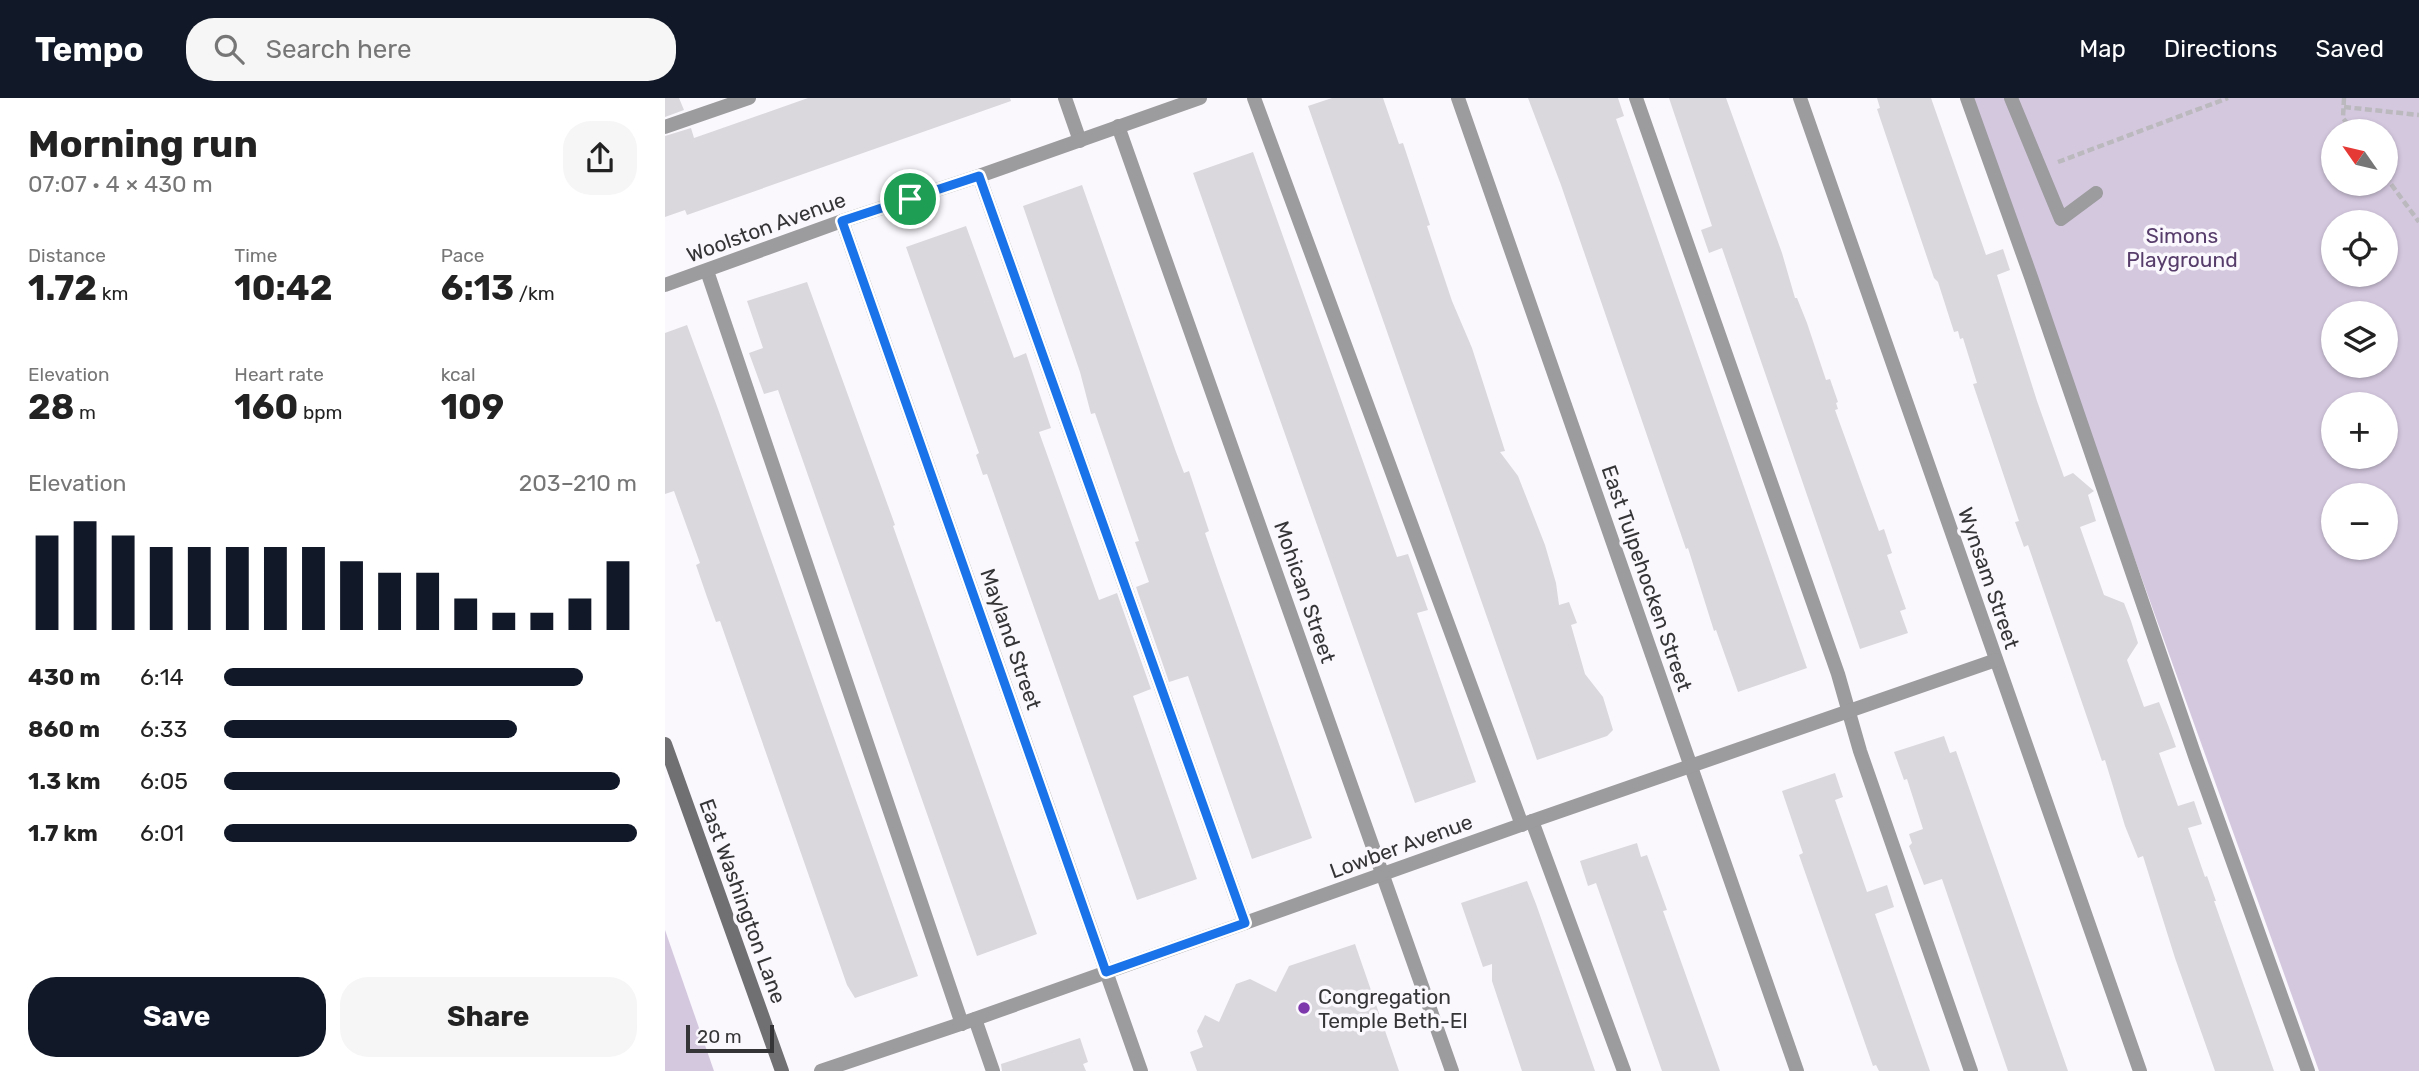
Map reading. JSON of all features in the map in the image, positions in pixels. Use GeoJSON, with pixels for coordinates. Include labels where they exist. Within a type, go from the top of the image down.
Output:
{"type":"FeatureCollection","features":[{"type":"Feature","properties":{"kind":"main road","name":"East Washington Lane"},"geometry":{"type":"LineString","coordinates":[[665,744],[782,1071]]}},
{"type":"Feature","properties":{"kind":"street"},"geometry":{"type":"LineString","coordinates":[[665,127],[748,98]]}},
{"type":"Feature","properties":{"kind":"street"},"geometry":{"type":"LineString","coordinates":[[1065,98],[1080,141]]}},
{"type":"Feature","properties":{"kind":"street","name":"Woolston Avenue"},"geometry":{"type":"LineString","coordinates":[[665,285],[1200,98]]}},
{"type":"Feature","properties":{"kind":"street"},"geometry":{"type":"LineString","coordinates":[[1254,98],[1527,823],[1624,1071]]}},
{"type":"Feature","properties":{"kind":"street","name":"East Tulpehocken Street"},"geometry":{"type":"LineString","coordinates":[[1458,98],[1797,1071]]}},
{"type":"Feature","properties":{"kind":"street"},"geometry":{"type":"LineString","coordinates":[[1636,98],[1971,1071]]}},
{"type":"Feature","properties":{"kind":"street","name":"Wynsam Street"},"geometry":{"type":"LineString","coordinates":[[1800,98],[2140,1071]]}},
{"type":"Feature","properties":{"kind":"street"},"geometry":{"type":"LineString","coordinates":[[1967,98],[2196,759],[2308,1071]]}},
{"type":"Feature","properties":{"kind":"street"},"geometry":{"type":"LineString","coordinates":[[2011,98],[2061,219],[2096,193]]}},
{"type":"Feature","properties":{"kind":"street","name":"Mohican Street"},"geometry":{"type":"LineString","coordinates":[[1118,127],[1452,1071]]}},
{"type":"Feature","properties":{"kind":"street"},"geometry":{"type":"LineString","coordinates":[[979,176],[1245,923]]}},
{"type":"Feature","properties":{"kind":"street","name":"Mayland Street"},"geometry":{"type":"LineString","coordinates":[[842,221],[1142,1071]]}},
{"type":"Feature","properties":{"kind":"street"},"geometry":{"type":"LineString","coordinates":[[707,271],[969,1022],[993,1071]]}},
{"type":"Feature","properties":{"kind":"street","name":"Lowber Avenue"},"geometry":{"type":"LineString","coordinates":[[821,1071],[969,1022],[1527,823],[1996,660]]}},
{"type":"Feature","properties":{"kind":"path"},"geometry":{"type":"LineString","coordinates":[[2041,169],[2228,98]]}},
{"type":"Feature","properties":{"kind":"path"},"geometry":{"type":"LineString","coordinates":[[2344,98],[2344,119]]}},
{"type":"Feature","properties":{"kind":"path"},"geometry":{"type":"LineString","coordinates":[[2344,107],[2419,115]]}},
{"type":"Feature","properties":{"kind":"path"},"geometry":{"type":"LineString","coordinates":[[2398,194],[2419,222]]}},
{"type":"Feature","properties":{"kind":"green space","name":"Simons Playground"},"geometry":{"type":"Polygon","coordinates":[[[1969,98],[2419,98],[2419,1071],[2319,1071],[1969,98]]]}},
{"type":"Feature","properties":{"kind":"green space"},"geometry":{"type":"Polygon","coordinates":[[[665,930],[714,1071],[665,1071],[665,930]]]}},
{"type":"Feature","properties":{"kind":"building"},"geometry":{"type":"Polygon","coordinates":[[[665,98],[679,98],[684,110],[665,117],[665,98]]]}},
{"type":"Feature","properties":{"kind":"building"},"geometry":{"type":"Polygon","coordinates":[[[808,98],[1010,98],[1011,101],[687,215],[685,210],[665,217],[665,136],[691,128],[694,138],[808,98]]]}},
{"type":"Feature","properties":{"kind":"building"},"geometry":{"type":"Polygon","coordinates":[[[1332,98],[1383,98],[1399,144],[1403,143],[1430,225],[1427,226],[1452,301],[1472,348],[1505,451],[1500,452],[1518,476],[1545,545],[1559,605],[1569,602],[1577,623],[1571,625],[1585,674],[1603,697],[1613,730],[1607,736],[1537,760],[1308,106],[1332,98]]]}},
{"type":"Feature","properties":{"kind":"building"},"geometry":{"type":"Polygon","coordinates":[[[1528,98],[1618,98],[1624,116],[1616,119],[1807,668],[1738,692],[1716,630],[1714,631],[1688,548],[1686,549],[1561,185],[1528,98]]]}},
{"type":"Feature","properties":{"kind":"building"},"geometry":{"type":"Polygon","coordinates":[[[1669,98],[1726,98],[1782,253],[1795,298],[1807,323],[1826,380],[1830,379],[1838,402],[1838,409],[1835,410],[1879,531],[1884,529],[1892,553],[1887,555],[1906,609],[1900,611],[1908,633],[1860,649],[1722,248],[1709,253],[1701,230],[1712,226],[1669,98]]]}},
{"type":"Feature","properties":{"kind":"building"},"geometry":{"type":"Polygon","coordinates":[[[1877,98],[1931,98],[1986,255],[2003,249],[2010,270],[1997,275],[2037,401],[2064,477],[2073,473],[2094,491],[2088,495],[2096,521],[2080,527],[2104,595],[2124,603],[2131,621],[2138,643],[2127,660],[2144,707],[2159,702],[2176,747],[2159,753],[2178,806],[2194,801],[2202,824],[2188,828],[2274,1071],[2215,1071],[2143,856],[2138,858],[2125,826],[2105,760],[2102,761],[2028,545],[2024,547],[2015,522],[2019,521],[1973,384],[1977,383],[1963,338],[1960,339],[1958,331],[1954,332],[1938,282],[1934,278],[1877,109],[1880,108],[1877,98]]]}},
{"type":"Feature","properties":{"kind":"building"},"geometry":{"type":"Polygon","coordinates":[[[1253,152],[1397,557],[1408,554],[1428,610],[1417,613],[1476,782],[1415,803],[1193,173],[1253,152]]]}},
{"type":"Feature","properties":{"kind":"building"},"geometry":{"type":"Polygon","coordinates":[[[1082,185],[1176,452],[1184,473],[1189,471],[1209,531],[1205,533],[1312,838],[1252,859],[1188,676],[1169,682],[1136,587],[1149,582],[1135,542],[1139,541],[1095,413],[1091,414],[1080,372],[1023,206],[1082,185]]]}},
{"type":"Feature","properties":{"kind":"building"},"geometry":{"type":"Polygon","coordinates":[[[966,226],[1014,358],[1026,353],[1051,428],[1039,432],[1099,600],[1117,593],[1151,689],[1133,696],[1197,879],[1137,900],[987,474],[983,475],[976,455],[979,453],[906,247],[966,226]]]}},
{"type":"Feature","properties":{"kind":"building"},"geometry":{"type":"Polygon","coordinates":[[[807,282],[895,525],[893,526],[1037,934],[977,956],[778,390],[764,394],[749,353],[763,348],[747,301],[807,282]]]}},
{"type":"Feature","properties":{"kind":"building"},"geometry":{"type":"Polygon","coordinates":[[[687,325],[918,976],[855,998],[847,985],[720,621],[716,622],[707,597],[696,565],[700,563],[674,491],[665,494],[665,333],[687,325]]]}},
{"type":"Feature","properties":{"kind":"building"},"geometry":{"type":"Polygon","coordinates":[[[1944,736],[1950,753],[1956,751],[2068,1071],[2008,1071],[1942,879],[1924,885],[1909,846],[1912,843],[1909,834],[1923,829],[1907,779],[1904,780],[1894,752],[1944,736]]]}},
{"type":"Feature","properties":{"kind":"building"},"geometry":{"type":"Polygon","coordinates":[[[1835,773],[1843,797],[1835,800],[1867,892],[1887,885],[1894,907],[1875,914],[1930,1071],[1879,1071],[1876,1065],[1873,1066],[1799,855],[1803,853],[1782,791],[1835,773]]]}},
{"type":"Feature","properties":{"kind":"building"},"geometry":{"type":"Polygon","coordinates":[[[1637,843],[1641,857],[1647,855],[1667,910],[1663,911],[1720,1071],[1662,1071],[1596,883],[1588,886],[1580,861],[1637,843]]]}},
{"type":"Feature","properties":{"kind":"building"},"geometry":{"type":"Polygon","coordinates":[[[1527,881],[1595,1071],[1522,1071],[1492,981],[1492,964],[1483,967],[1461,903],[1527,881]]]}},
{"type":"Feature","properties":{"kind":"building","name":"Congregation Temple Beth-El"},"geometry":{"type":"Polygon","coordinates":[[[1355,944],[1399,1071],[1197,1071],[1190,1052],[1203,1047],[1197,1031],[1205,1015],[1219,1022],[1236,984],[1250,979],[1276,992],[1289,966],[1355,944]]]}},
{"type":"Feature","properties":{"kind":"building"},"geometry":{"type":"Polygon","coordinates":[[[1080,1038],[1088,1062],[1083,1064],[1086,1071],[1002,1071],[1001,1064],[1080,1038]]]}},
{"type":"Feature","properties":{"kind":"place","name":"Congregation Temple Beth-El"},"geometry":{"type":"Point","coordinates":[1304,1008]}},
{"type":"Feature","properties":{"kind":"route"},"geometry":{"type":"LineString","coordinates":[[979,176],[1245,923],[1106,972],[842,221],[910,199],[979,176]]}}]}
